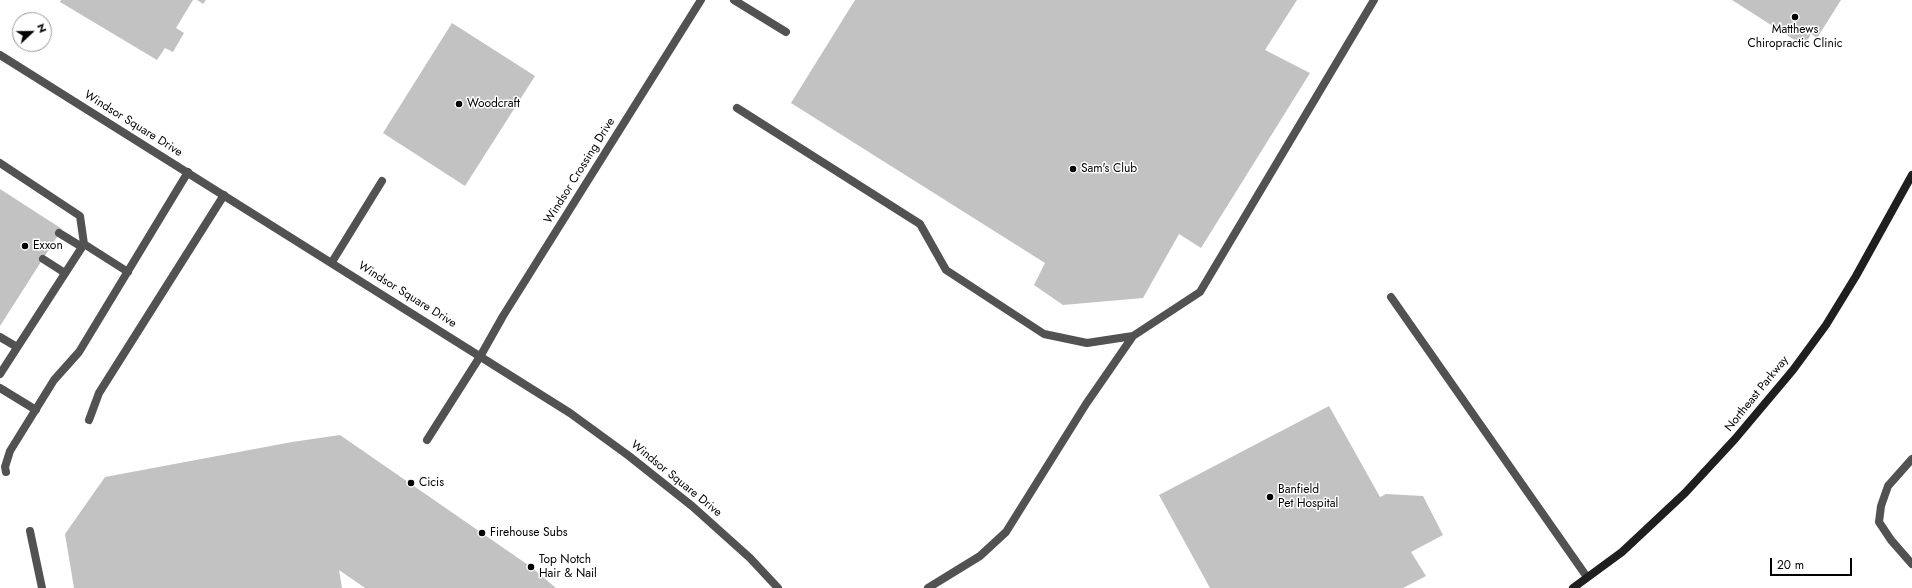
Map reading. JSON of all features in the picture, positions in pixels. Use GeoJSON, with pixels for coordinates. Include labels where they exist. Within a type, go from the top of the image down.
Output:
{"type":"FeatureCollection","features":[{"type":"Feature","properties":{"kind":"street","name":"Windsor Crossing Drive"},"geometry":{"type":"LineString","coordinates":[[427,440],[481,356],[503,316],[701,0]]}},
{"type":"Feature","properties":{"kind":"street"},"geometry":{"type":"LineString","coordinates":[[734,0],[786,32]]}},
{"type":"Feature","properties":{"kind":"street"},"geometry":{"type":"LineString","coordinates":[[928,588],[980,556],[1006,532],[1086,404],[1133,336],[1200,292],[1374,0]]}},
{"type":"Feature","properties":{"kind":"street","name":"Windsor Square Drive"},"geometry":{"type":"LineString","coordinates":[[0,55],[332,262],[570,413],[629,456],[692,506],[750,558],[778,588]]}},
{"type":"Feature","properties":{"kind":"street"},"geometry":{"type":"LineString","coordinates":[[737,108],[920,224],[946,270],[1044,334],[1087,343],[1133,336]]}},
{"type":"Feature","properties":{"kind":"street"},"geometry":{"type":"LineString","coordinates":[[0,163],[80,216],[83,245],[1,372]]}},
{"type":"Feature","properties":{"kind":"street"},"geometry":{"type":"LineString","coordinates":[[6,472],[10,451],[54,380],[79,352],[188,172]]}},
{"type":"Feature","properties":{"kind":"street","name":"Northeast Parkway"},"geometry":{"type":"LineString","coordinates":[[1573,588],[1622,552],[1685,493],[1735,440],[1793,370],[1826,324],[1856,276],[1912,175]]}},
{"type":"Feature","properties":{"kind":"street"},"geometry":{"type":"LineString","coordinates":[[332,262],[382,181]]}},
{"type":"Feature","properties":{"kind":"street"},"geometry":{"type":"LineString","coordinates":[[89,420],[99,392],[224,195]]}},
{"type":"Feature","properties":{"kind":"street"},"geometry":{"type":"LineString","coordinates":[[59,234],[83,245],[128,272]]}},
{"type":"Feature","properties":{"kind":"street"},"geometry":{"type":"LineString","coordinates":[[43,259],[65,273]]}},
{"type":"Feature","properties":{"kind":"street"},"geometry":{"type":"LineString","coordinates":[[1390,297],[1587,577]]}},
{"type":"Feature","properties":{"kind":"street"},"geometry":{"type":"LineString","coordinates":[[0,337],[17,348]]}},
{"type":"Feature","properties":{"kind":"street"},"geometry":{"type":"LineString","coordinates":[[0,388],[36,410]]}},
{"type":"Feature","properties":{"kind":"street"},"geometry":{"type":"LineString","coordinates":[[1912,459],[1888,486],[1880,506],[1879,522],[1891,540],[1912,564]]}},
{"type":"Feature","properties":{"kind":"street"},"geometry":{"type":"LineString","coordinates":[[30,531],[42,588]]}},
{"type":"Feature","properties":{"kind":"building"},"geometry":{"type":"Polygon","coordinates":[[[61,0],[193,0],[176,28],[184,33],[173,52],[165,48],[157,60],[60,2],[61,0]]]}},
{"type":"Feature","properties":{"kind":"building"},"geometry":{"type":"Polygon","coordinates":[[[197,0],[206,0],[203,4],[197,0]]]}},
{"type":"Feature","properties":{"kind":"building","name":"Sam's Club"},"geometry":{"type":"Polygon","coordinates":[[[855,0],[1297,0],[1265,50],[1310,73],[1201,248],[1179,234],[1143,298],[1063,305],[1034,285],[1045,263],[791,103],[855,0]]]}},
{"type":"Feature","properties":{"kind":"building","name":"Matthews Chiropractic Clinic"},"geometry":{"type":"Polygon","coordinates":[[[1732,0],[1841,0],[1817,38],[1811,34],[1804,46],[1732,0]]]}},
{"type":"Feature","properties":{"kind":"building","name":"Woodcraft"},"geometry":{"type":"Polygon","coordinates":[[[452,23],[535,76],[465,186],[383,133],[452,23]]]}},
{"type":"Feature","properties":{"kind":"building","name":"Exxon"},"geometry":{"type":"Polygon","coordinates":[[[0,189],[62,229],[0,326],[0,189]]]}},
{"type":"Feature","properties":{"kind":"building","name":"Banfield Pet Hospital"},"geometry":{"type":"Polygon","coordinates":[[[1329,406],[1380,497],[1386,494],[1423,496],[1443,535],[1411,552],[1426,576],[1403,588],[1210,588],[1159,495],[1329,406]]]}},
{"type":"Feature","properties":{"kind":"building"},"geometry":{"type":"Polygon","coordinates":[[[340,435],[531,567],[556,588],[365,588],[339,570],[342,588],[74,588],[65,534],[105,477],[292,442],[340,435]]]}},
{"type":"Feature","properties":{"kind":"place","name":"Matthews Chiropractic Clinic"},"geometry":{"type":"Point","coordinates":[1795,17]}},
{"type":"Feature","properties":{"kind":"place","name":"Woodcraft"},"geometry":{"type":"Point","coordinates":[459,104]}},
{"type":"Feature","properties":{"kind":"place","name":"Sam's Club"},"geometry":{"type":"Point","coordinates":[1073,169]}},
{"type":"Feature","properties":{"kind":"place","name":"Exxon"},"geometry":{"type":"Point","coordinates":[25,246]}},
{"type":"Feature","properties":{"kind":"place","name":"Cicis"},"geometry":{"type":"Point","coordinates":[411,483]}},
{"type":"Feature","properties":{"kind":"place","name":"Banfield Pet Hospital"},"geometry":{"type":"Point","coordinates":[1270,497]}},
{"type":"Feature","properties":{"kind":"place","name":"Firehouse Subs"},"geometry":{"type":"Point","coordinates":[482,533]}},
{"type":"Feature","properties":{"kind":"place","name":"Top Notch Hair & Nail"},"geometry":{"type":"Point","coordinates":[531,567]}}]}
